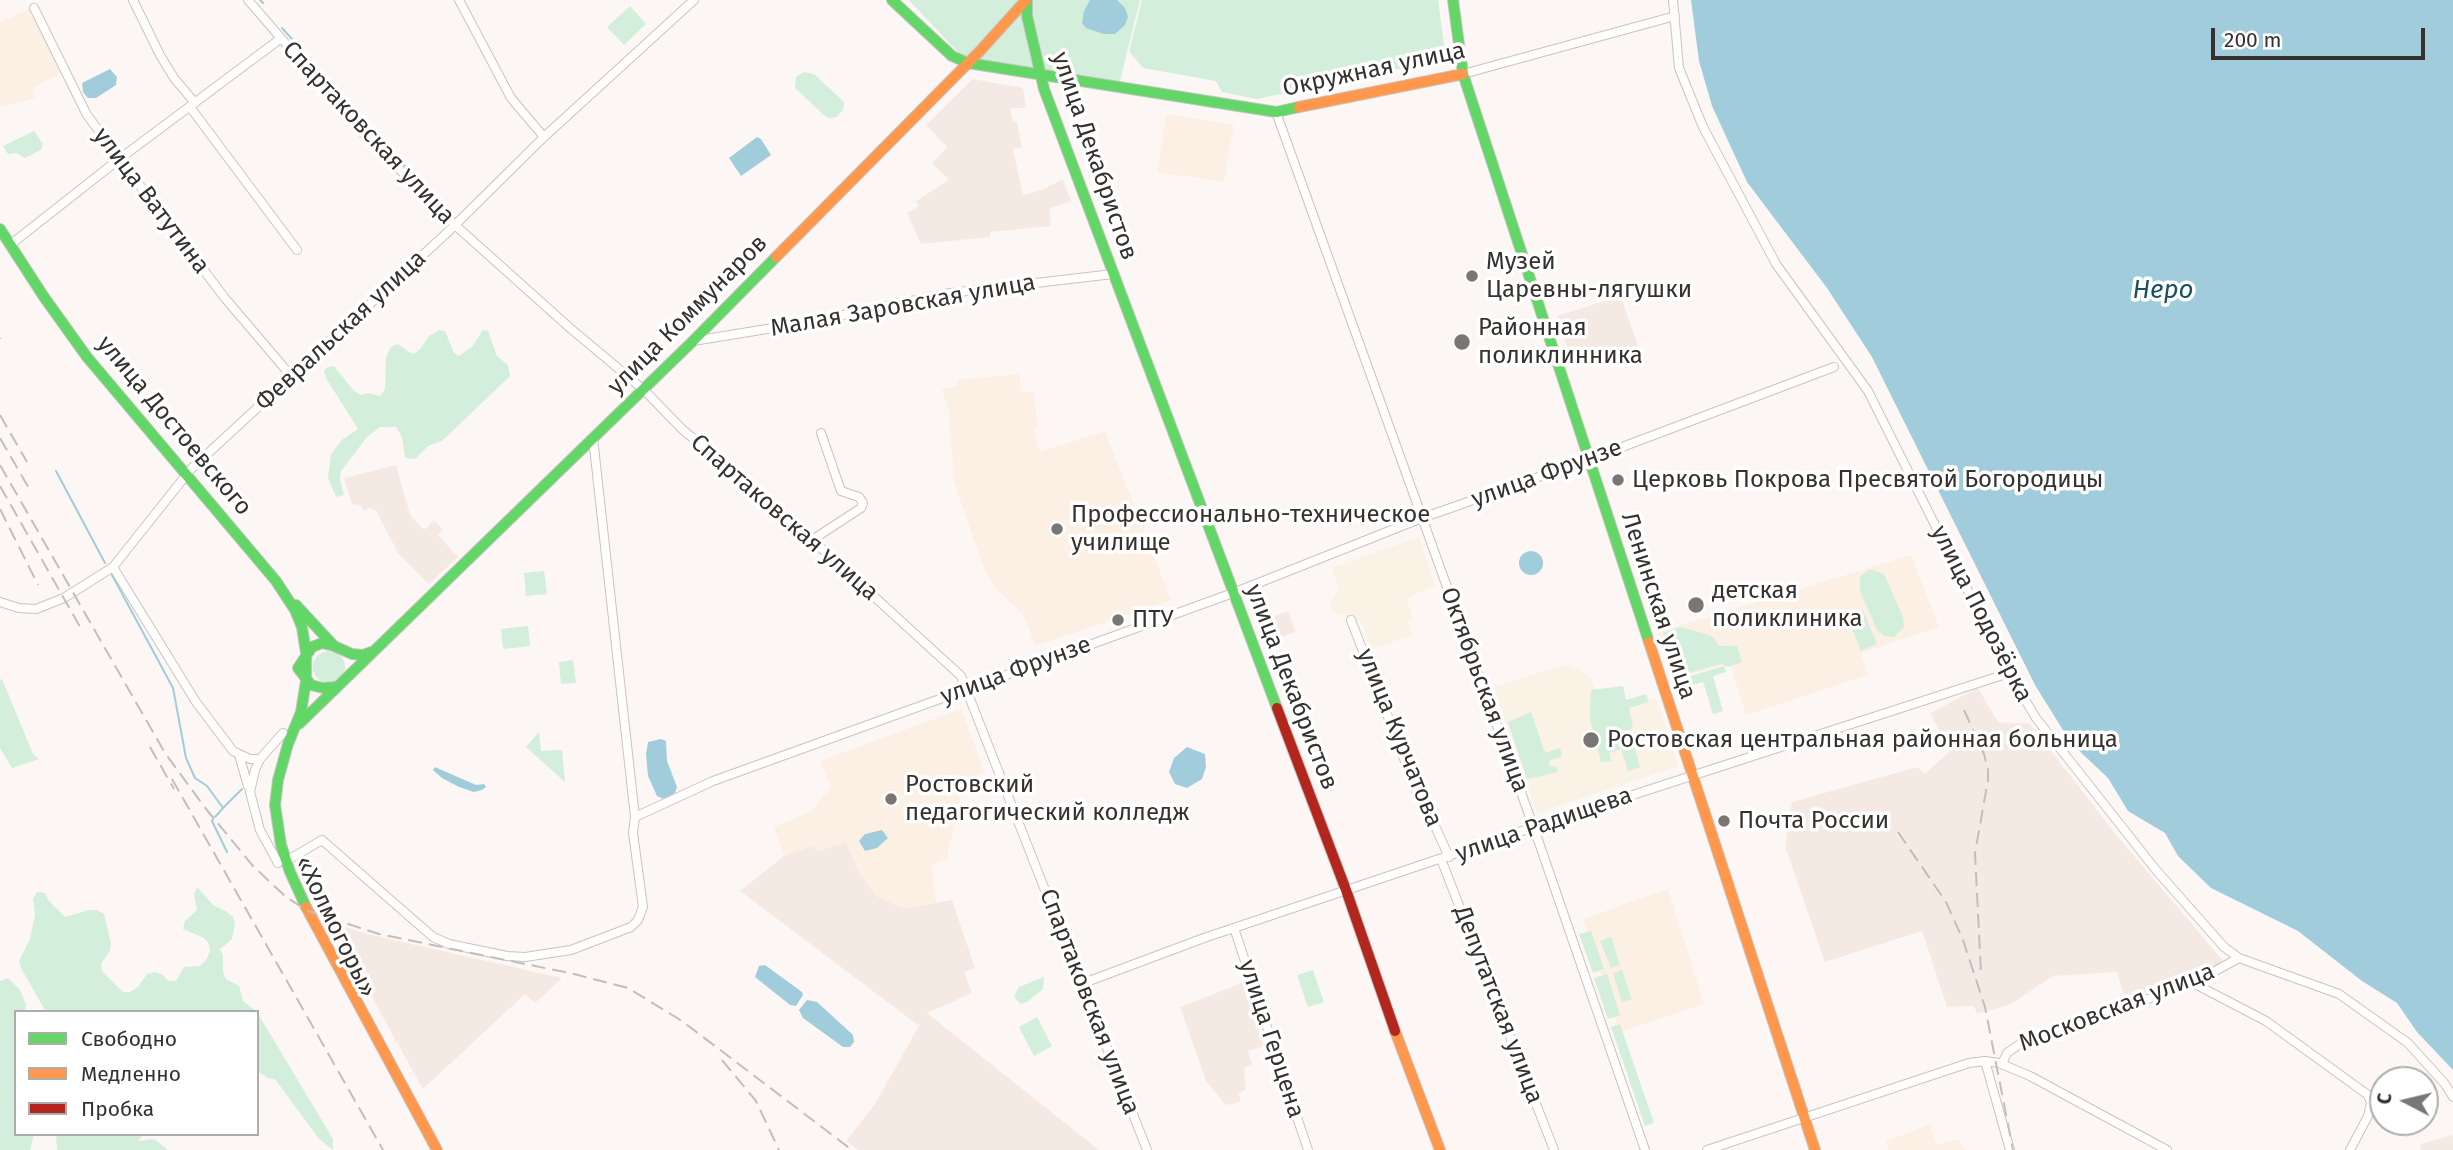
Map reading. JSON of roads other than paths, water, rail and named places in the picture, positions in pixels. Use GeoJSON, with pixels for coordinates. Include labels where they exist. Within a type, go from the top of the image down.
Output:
{"type":"FeatureCollection","features":[{"type":"Feature","properties":{"kind":"main road","name":"Окружная улица"},"geometry":{"type":"LineString","coordinates":[[892,0],[952,56],[968,63],[1276,112],[1463,74]]}},
{"type":"Feature","properties":{"kind":"main road","name":"улица Коммунаров"},"geometry":{"type":"LineString","coordinates":[[288,731],[644,390],[968,63],[1026,0]]}},
{"type":"Feature","properties":{"kind":"main road","name":"улица Декабристов"},"geometry":{"type":"LineString","coordinates":[[1026,0],[1039,75],[1346,891],[1402,1054],[1440,1150]]}},
{"type":"Feature","properties":{"kind":"main road","name":"Ленинская улица"},"geometry":{"type":"LineString","coordinates":[[1453,0],[1463,74],[1815,1150]]}},
{"type":"Feature","properties":{"kind":"main road","name":"улица Достоевского"},"geometry":{"type":"LineString","coordinates":[[0,229],[5,245],[87,357],[278,597],[294,633],[298,668]]}},
{"type":"Feature","properties":{"kind":"main road","name":"улица Достоевского"},"geometry":{"type":"LineString","coordinates":[[184,479],[289,598],[302,627],[306,653]]}},
{"type":"Feature","properties":{"kind":"main road"},"geometry":{"type":"LineString","coordinates":[[289,598],[338,648],[350,665],[347,677]]}},
{"type":"Feature","properties":{"kind":"main road"},"geometry":{"type":"LineString","coordinates":[[337,685],[328,689],[319,688],[306,681],[298,668],[306,653],[317,644],[352,654],[371,652]]}},
{"type":"Feature","properties":{"kind":"main road"},"geometry":{"type":"LineString","coordinates":[[306,653],[306,681]]}},
{"type":"Feature","properties":{"kind":"main road","name":"«Холмогоры»"},"geometry":{"type":"LineString","coordinates":[[288,731],[295,701],[298,668]]}},
{"type":"Feature","properties":{"kind":"main road","name":"«Холмогоры»"},"geometry":{"type":"LineString","coordinates":[[306,681],[301,712],[274,759],[268,790],[270,834],[282,862],[437,1150]]}},
{"type":"Feature","properties":{"kind":"main road","name":"«Холмогоры»"},"geometry":{"type":"LineString","coordinates":[[282,862],[289,890],[428,1150]]}},
{"type":"Feature","properties":{"kind":"street"},"geometry":{"type":"LineString","coordinates":[[133,0],[174,78],[297,250]]}},
{"type":"Feature","properties":{"kind":"street","name":"Спартаковская улица"},"geometry":{"type":"LineString","coordinates":[[248,0],[363,133],[455,225],[644,390],[682,429],[812,540],[961,676],[1147,1150]]}},
{"type":"Feature","properties":{"kind":"street"},"geometry":{"type":"LineString","coordinates":[[459,0],[511,97],[544,137]]}},
{"type":"Feature","properties":{"kind":"street","name":"Февральская улица"},"geometry":{"type":"LineString","coordinates":[[0,602],[19,608],[36,608],[64,598],[113,567],[191,469],[694,0]]}},
{"type":"Feature","properties":{"kind":"street","name":"улица Подозёрка"},"geometry":{"type":"LineString","coordinates":[[1673,0],[1679,68],[1703,127],[1776,264],[1868,391],[2009,673],[2036,718],[2156,870],[2224,947],[2239,958],[2339,994],[2408,1043],[2445,1084],[2453,1097]]}},
{"type":"Feature","properties":{"kind":"street","name":"улица Ватутина"},"geometry":{"type":"LineString","coordinates":[[34,8],[81,106],[118,160],[224,297],[292,377]]}},
{"type":"Feature","properties":{"kind":"street","name":"Окружная улица"},"geometry":{"type":"LineString","coordinates":[[1463,74],[1675,16]]}},
{"type":"Feature","properties":{"kind":"street"},"geometry":{"type":"LineString","coordinates":[[5,245],[280,39]]}},
{"type":"Feature","properties":{"kind":"street","name":"Октябрьская улица"},"geometry":{"type":"LineString","coordinates":[[1276,112],[1534,827],[1645,1150]]}},
{"type":"Feature","properties":{"kind":"street","name":"Малая Заровская улица"},"geometry":{"type":"LineString","coordinates":[[693,341],[804,323],[950,293],[1113,274]]}},
{"type":"Feature","properties":{"kind":"street","name":"улица Фрунзе"},"geometry":{"type":"LineString","coordinates":[[635,817],[713,781],[1233,593],[1422,519],[1834,367]]}},
{"type":"Feature","properties":{"kind":"street"},"geometry":{"type":"LineString","coordinates":[[812,540],[860,508],[863,503],[859,497],[841,491],[821,433]]}},
{"type":"Feature","properties":{"kind":"street"},"geometry":{"type":"LineString","coordinates":[[113,567],[196,702],[239,755],[260,830],[282,862],[322,840],[433,937],[449,944],[525,957],[584,946],[631,927],[638,920],[643,907],[593,438]]}},
{"type":"Feature","properties":{"kind":"street","name":"улица Курчатова"},"geometry":{"type":"LineString","coordinates":[[1350,620],[1445,858]]}},
{"type":"Feature","properties":{"kind":"street","name":"улица Радищева"},"geometry":{"type":"LineString","coordinates":[[1081,984],[1234,928],[1534,827],[2009,673]]}},
{"type":"Feature","properties":{"kind":"street"},"geometry":{"type":"LineString","coordinates":[[250,792],[260,759],[288,731]]}},
{"type":"Feature","properties":{"kind":"street"},"geometry":{"type":"LineString","coordinates":[[239,755],[260,759]]}},
{"type":"Feature","properties":{"kind":"street","name":"Депутатская улица"},"geometry":{"type":"LineString","coordinates":[[1445,858],[1555,1150]]}},
{"type":"Feature","properties":{"kind":"street","name":"улица Герцена"},"geometry":{"type":"LineString","coordinates":[[1234,928],[1308,1150]]}},
{"type":"Feature","properties":{"kind":"street","name":"Московская улица"},"geometry":{"type":"LineString","coordinates":[[1707,1150],[1969,1063],[1998,1063],[2020,1044],[2193,983],[2239,958]]}},
{"type":"Feature","properties":{"kind":"street"},"geometry":{"type":"LineString","coordinates":[[2193,983],[2266,1021],[2368,1096],[2371,1103],[2368,1116],[2350,1150]]}},
{"type":"Feature","properties":{"kind":"street"},"geometry":{"type":"LineString","coordinates":[[1985,1061],[2010,1150]]}},
{"type":"Feature","properties":{"kind":"street"},"geometry":{"type":"LineString","coordinates":[[1998,1063],[2053,1088],[2167,1150]]}},
{"type":"Feature","properties":{"kind":"water"},"geometry":{"type":"Polygon","coordinates":[[[1090,0],[1117,0],[1125,8],[1128,17],[1125,25],[1115,34],[1104,34],[1086,28],[1082,23],[1090,0]]]}},
{"type":"Feature","properties":{"kind":"water","name":"Неро"},"geometry":{"type":"Polygon","coordinates":[[[1691,0],[2453,0],[2453,1070],[2417,1032],[2397,1003],[2362,981],[2298,931],[2211,888],[2178,856],[2165,833],[2128,811],[2108,778],[2071,743],[2035,685],[1872,357],[1827,288],[1747,182],[1712,106],[1699,61],[1691,0]]]}},
{"type":"Feature","properties":{"kind":"water"},"geometry":{"type":"Polygon","coordinates":[[[110,69],[117,77],[116,85],[96,98],[88,98],[83,92],[82,83],[110,69]]]}},
{"type":"Feature","properties":{"kind":"water"},"geometry":{"type":"Polygon","coordinates":[[[757,137],[771,155],[741,176],[729,158],[757,137]]]}},
{"type":"Feature","properties":{"kind":"water"},"geometry":{"type":"Polygon","coordinates":[[[1531,551],[1539,555],[1543,563],[1539,571],[1531,575],[1523,571],[1519,563],[1523,555],[1531,551]]]}},
{"type":"Feature","properties":{"kind":"water"},"geometry":{"type":"Polygon","coordinates":[[[661,739],[666,741],[667,761],[677,787],[675,793],[664,799],[657,796],[648,776],[646,754],[648,742],[661,739]]]}},
{"type":"Feature","properties":{"kind":"water"},"geometry":{"type":"Polygon","coordinates":[[[1187,747],[1205,754],[1206,767],[1202,779],[1187,788],[1175,784],[1169,772],[1174,758],[1187,747]]]}},
{"type":"Feature","properties":{"kind":"water"},"geometry":{"type":"Polygon","coordinates":[[[435,767],[486,787],[474,792],[459,787],[442,778],[433,770],[435,767]]]}},
{"type":"Feature","properties":{"kind":"water"},"geometry":{"type":"Polygon","coordinates":[[[882,830],[888,838],[877,848],[865,851],[859,841],[865,834],[882,830]]]}},
{"type":"Feature","properties":{"kind":"water"},"geometry":{"type":"Polygon","coordinates":[[[765,965],[802,992],[803,995],[796,1006],[790,1005],[755,977],[759,966],[765,965]]]}},
{"type":"Feature","properties":{"kind":"water"},"geometry":{"type":"Polygon","coordinates":[[[807,1000],[817,1002],[853,1035],[854,1042],[850,1047],[843,1047],[803,1018],[799,1010],[807,1000]]]}},
{"type":"Feature","properties":{"kind":"waterway"},"geometry":{"type":"LineString","coordinates":[[260,0],[263,3]]}},
{"type":"Feature","properties":{"kind":"waterway"},"geometry":{"type":"LineString","coordinates":[[282,28],[292,39]]}},
{"type":"Feature","properties":{"kind":"waterway"},"geometry":{"type":"LineString","coordinates":[[329,82],[353,110]]}},
{"type":"Feature","properties":{"kind":"waterway"},"geometry":{"type":"LineString","coordinates":[[372,130],[393,153]]}},
{"type":"Feature","properties":{"kind":"waterway"},"geometry":{"type":"LineString","coordinates":[[402,163],[449,208]]}},
{"type":"Feature","properties":{"kind":"waterway"},"geometry":{"type":"LineString","coordinates":[[56,471],[105,563]]}},
{"type":"Feature","properties":{"kind":"waterway"},"geometry":{"type":"LineString","coordinates":[[112,575],[173,688],[186,758],[195,778],[207,786],[223,808],[215,817]]}},
{"type":"Feature","properties":{"kind":"waterway"},"geometry":{"type":"LineString","coordinates":[[223,808],[242,789]]}},
{"type":"Feature","properties":{"kind":"waterway"},"geometry":{"type":"LineString","coordinates":[[213,819],[227,852]]}},
{"type":"Feature","properties":{"kind":"railway"},"geometry":{"type":"LineString","coordinates":[[0,415],[27,462]]}},
{"type":"Feature","properties":{"kind":"railway"},"geometry":{"type":"LineString","coordinates":[[0,438],[30,490]]}},
{"type":"Feature","properties":{"kind":"railway"},"geometry":{"type":"LineString","coordinates":[[0,465],[165,753],[253,866],[286,897],[308,911],[379,934],[574,974],[628,988],[682,1021],[852,1150]]}},
{"type":"Feature","properties":{"kind":"railway"},"geometry":{"type":"LineString","coordinates":[[0,486],[83,632]]}},
{"type":"Feature","properties":{"kind":"railway"},"geometry":{"type":"LineString","coordinates":[[0,509],[38,585]]}},
{"type":"Feature","properties":{"kind":"railway"},"geometry":{"type":"LineString","coordinates":[[1964,710],[1984,754],[1988,770],[1975,853],[1981,973]]}},
{"type":"Feature","properties":{"kind":"railway"},"geometry":{"type":"LineString","coordinates":[[150,747],[174,789]]}},
{"type":"Feature","properties":{"kind":"railway"},"geometry":{"type":"LineString","coordinates":[[172,779],[383,1150]]}},
{"type":"Feature","properties":{"kind":"railway"},"geometry":{"type":"LineString","coordinates":[[1898,832],[1946,902],[1963,940],[1985,1007],[2013,1150]]}},
{"type":"Feature","properties":{"kind":"railway"},"geometry":{"type":"LineString","coordinates":[[722,1060],[756,1101],[779,1150]]}},
{"type":"Feature","properties":{"kind":"place","name":"Музей Царевны-лягушки"},"geometry":{"type":"Point","coordinates":[1472,276]}},
{"type":"Feature","properties":{"kind":"place","name":"Районная поликлинника"},"geometry":{"type":"Point","coordinates":[1462,342]}},
{"type":"Feature","properties":{"kind":"place","name":"Церковь Покрова Пресвятой Богородицы"},"geometry":{"type":"Point","coordinates":[1618,480]}},
{"type":"Feature","properties":{"kind":"place","name":"Профессионально-техническое училище"},"geometry":{"type":"Point","coordinates":[1057,529]}},
{"type":"Feature","properties":{"kind":"place","name":"детская поликлиника"},"geometry":{"type":"Point","coordinates":[1696,605]}},
{"type":"Feature","properties":{"kind":"place","name":"ПТУ"},"geometry":{"type":"Point","coordinates":[1118,620]}},
{"type":"Feature","properties":{"kind":"place","name":"Ростовская центральная районная больница"},"geometry":{"type":"Point","coordinates":[1591,740]}},
{"type":"Feature","properties":{"kind":"place","name":"Ростовский педагогический колледж"},"geometry":{"type":"Point","coordinates":[891,799]}},
{"type":"Feature","properties":{"kind":"place","name":"Почта России"},"geometry":{"type":"Point","coordinates":[1724,821]}}]}
